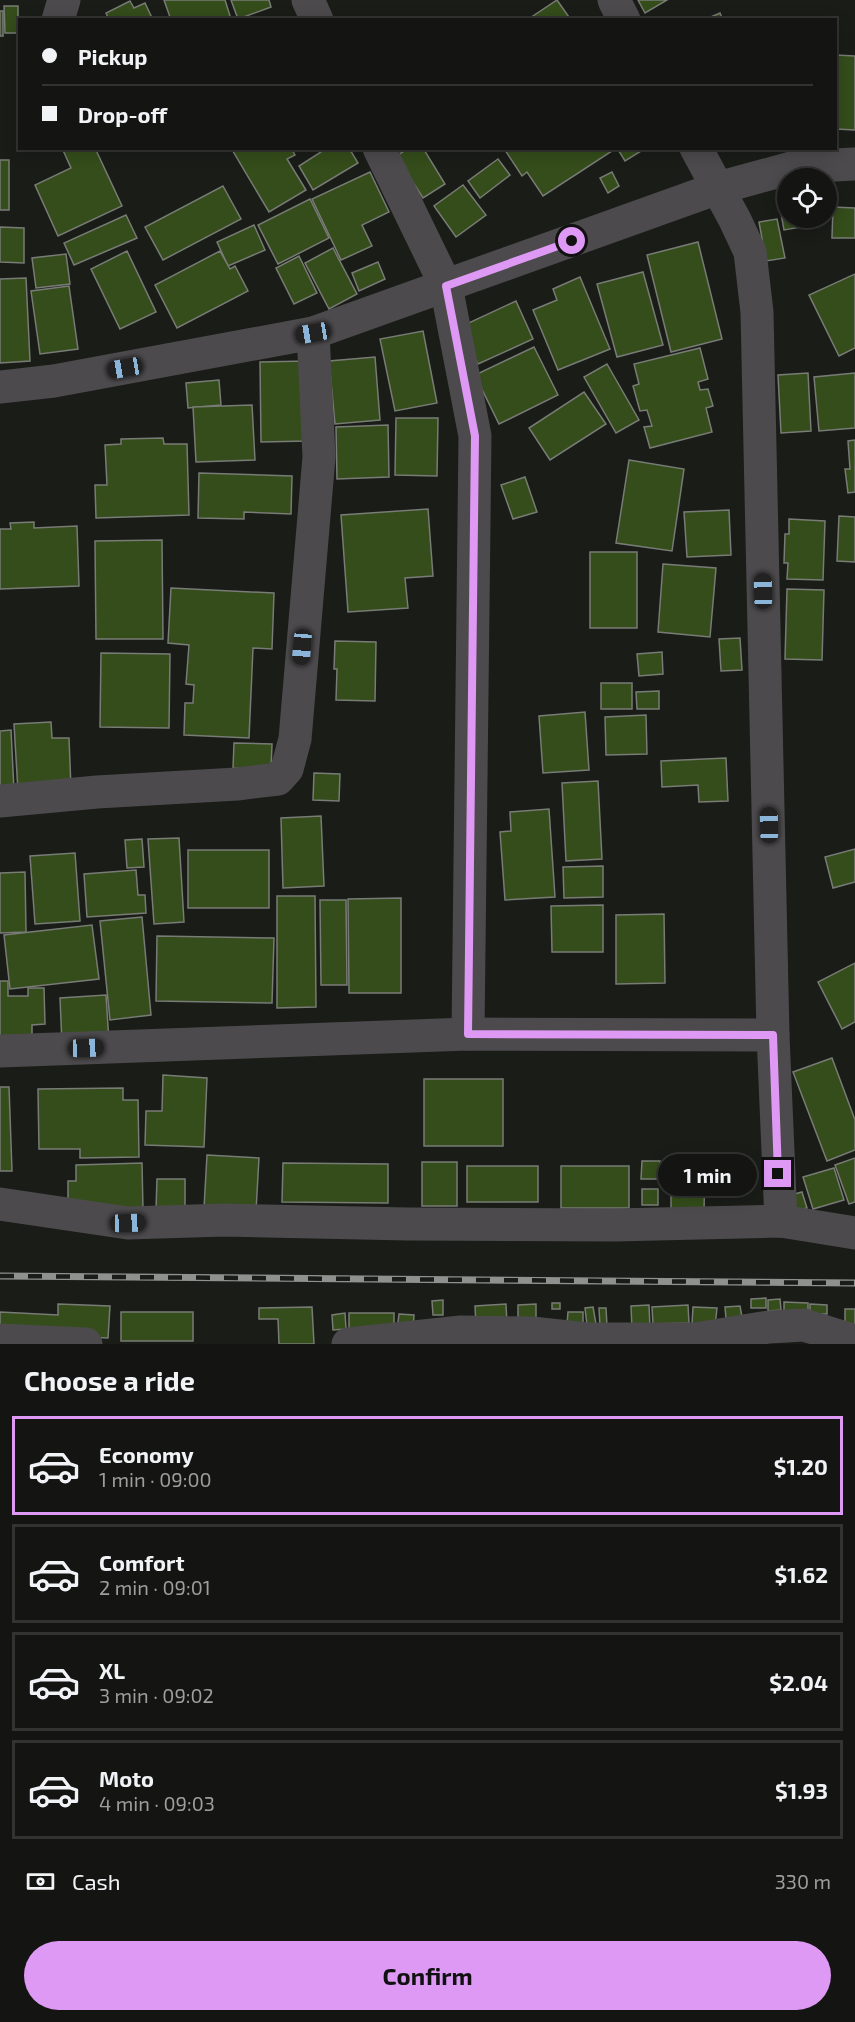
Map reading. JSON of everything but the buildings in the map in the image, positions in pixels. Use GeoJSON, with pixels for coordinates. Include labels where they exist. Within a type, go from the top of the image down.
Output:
{"type":"FeatureCollection","features":[{"type":"Feature","properties":{"kind":"street"},"geometry":{"type":"LineString","coordinates":[[59,18],[64,0]]}},
{"type":"Feature","properties":{"kind":"street"},"geometry":{"type":"LineString","coordinates":[[308,0],[316,18]]}},
{"type":"Feature","properties":{"kind":"street"},"geometry":{"type":"LineString","coordinates":[[614,0],[623,18]]}},
{"type":"Feature","properties":{"kind":"street"},"geometry":{"type":"LineString","coordinates":[[380,150],[446,286],[475,436],[468,1034]]}},
{"type":"Feature","properties":{"kind":"street"},"geometry":{"type":"LineString","coordinates":[[697,150],[750,252],[757,312],[773,1035],[781,1221]]}},
{"type":"Feature","properties":{"kind":"street"},"geometry":{"type":"LineString","coordinates":[[0,387],[54,381],[313,333],[718,188],[795,167],[855,164]]}},
{"type":"Feature","properties":{"kind":"street"},"geometry":{"type":"LineString","coordinates":[[0,801],[97,792],[237,784],[278,779],[287,769],[295,739],[319,457],[313,333]]}},
{"type":"Feature","properties":{"kind":"street"},"geometry":{"type":"LineString","coordinates":[[0,1051],[468,1034],[773,1035]]}},
{"type":"Feature","properties":{"kind":"street"},"geometry":{"type":"LineString","coordinates":[[0,1204],[128,1223],[225,1220],[615,1225],[781,1221],[855,1233]]}},
{"type":"Feature","properties":{"kind":"street"},"geometry":{"type":"LineString","coordinates":[[348,1344],[461,1332],[532,1333],[587,1339],[695,1339],[769,1327],[804,1325],[855,1341]]}},
{"type":"Feature","properties":{"kind":"street"},"geometry":{"type":"LineString","coordinates":[[0,1340],[86,1344]]}},
{"type":"Feature","properties":{"kind":"railway"},"geometry":{"type":"LineString","coordinates":[[0,1276],[855,1283]]}},
{"type":"Feature","properties":{"kind":"route"},"geometry":{"type":"LineString","coordinates":[[572,241],[446,286],[475,436],[468,1034],[773,1035],[778,1174]]}}]}
